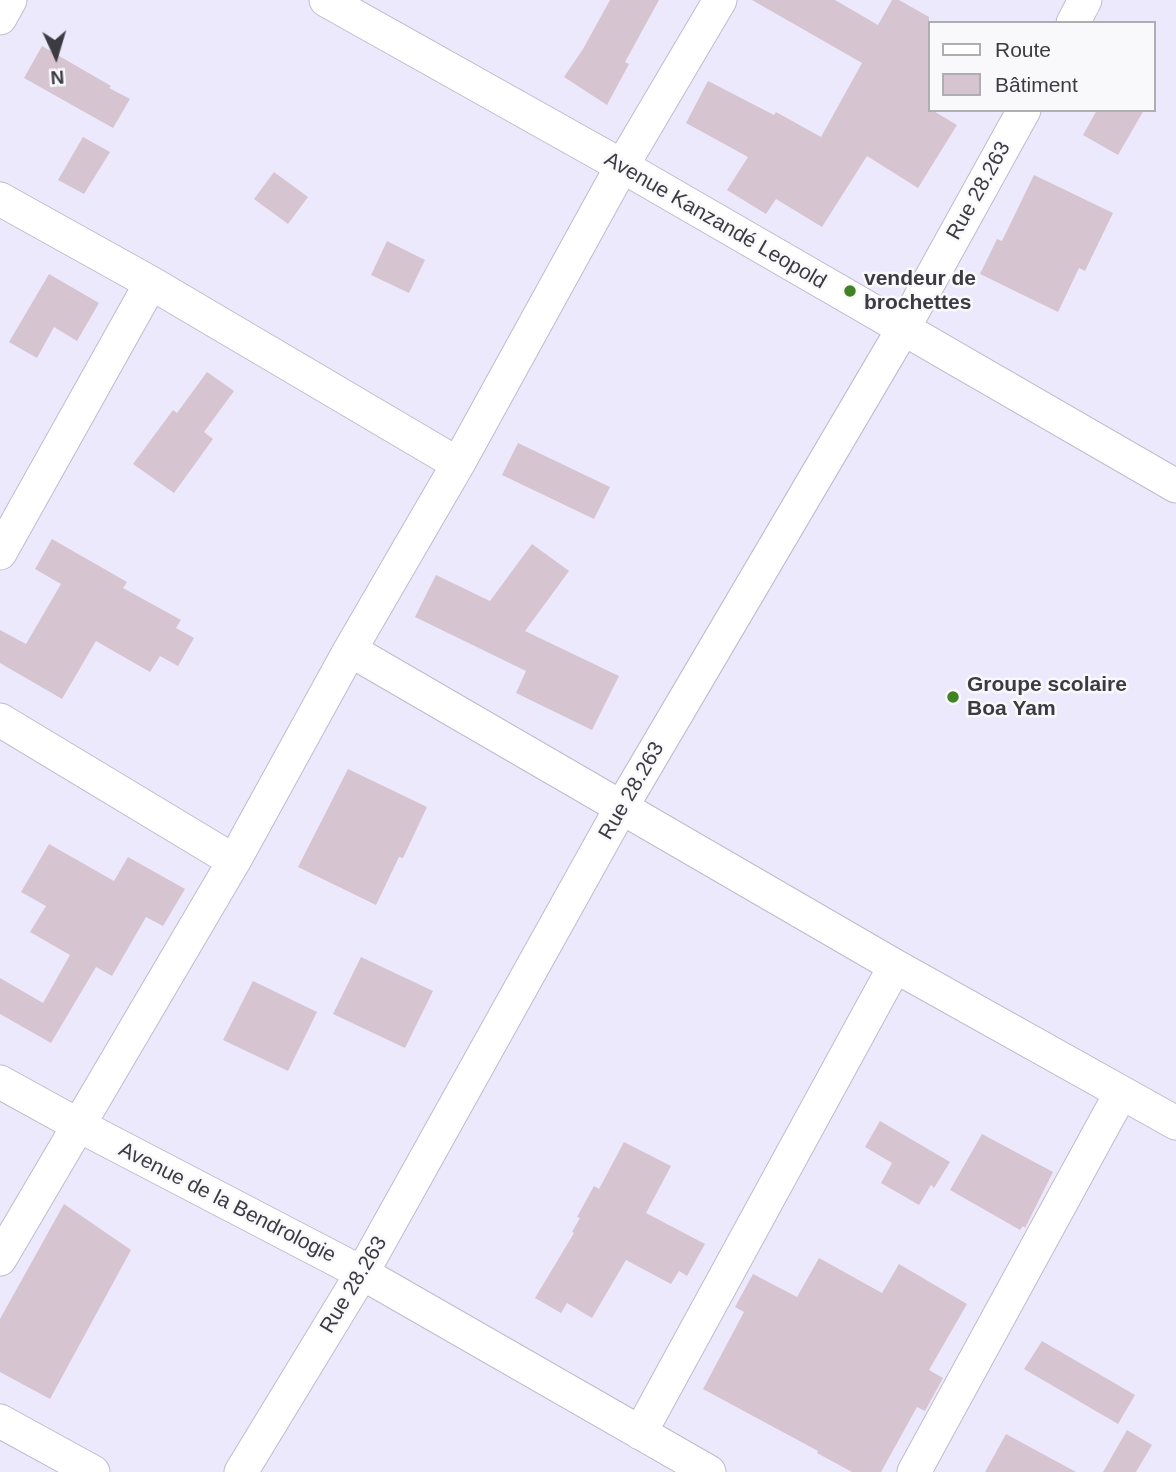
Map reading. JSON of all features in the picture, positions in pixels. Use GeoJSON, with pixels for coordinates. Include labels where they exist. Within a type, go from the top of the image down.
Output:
{"type":"FeatureCollection","features":[{"type":"Feature","properties":{"kind":"street"},"geometry":{"type":"LineString","coordinates":[[0,18],[10,0]]}},
{"type":"Feature","properties":{"kind":"street","name":"Avenue Kanzandé Leopold"},"geometry":{"type":"LineString","coordinates":[[326,0],[622,166],[1176,486]]}},
{"type":"Feature","properties":{"kind":"street"},"geometry":{"type":"LineString","coordinates":[[0,1259],[233,861],[350,650],[458,464],[622,166],[720,0]]}},
{"type":"Feature","properties":{"kind":"street"},"geometry":{"type":"LineString","coordinates":[[1074,21],[1085,0]]}},
{"type":"Feature","properties":{"kind":"street","name":"Rue 28.263"},"geometry":{"type":"LineString","coordinates":[[241,1472],[362,1273],[621,808],[903,329],[1023,112]]}},
{"type":"Feature","properties":{"kind":"street"},"geometry":{"type":"LineString","coordinates":[[0,199],[151,283],[458,464]]}},
{"type":"Feature","properties":{"kind":"street"},"geometry":{"type":"LineString","coordinates":[[0,553],[151,283]]}},
{"type":"Feature","properties":{"kind":"street"},"geometry":{"type":"LineString","coordinates":[[350,650],[895,967],[1176,1123]]}},
{"type":"Feature","properties":{"kind":"street"},"geometry":{"type":"LineString","coordinates":[[0,720],[233,861]]}},
{"type":"Feature","properties":{"kind":"street"},"geometry":{"type":"LineString","coordinates":[[640,1433],[895,967]]}},
{"type":"Feature","properties":{"kind":"street","name":"Avenue de la Bendrologie"},"geometry":{"type":"LineString","coordinates":[[0,1082],[362,1273],[709,1472]]}},
{"type":"Feature","properties":{"kind":"street"},"geometry":{"type":"LineString","coordinates":[[914,1472],[1121,1093]]}},
{"type":"Feature","properties":{"kind":"street"},"geometry":{"type":"LineString","coordinates":[[0,1421],[93,1472]]}},
{"type":"Feature","properties":{"kind":"building"},"geometry":{"type":"Polygon","coordinates":[[[610,0],[659,0],[625,62],[629,64],[607,105],[564,77],[610,0]]]}},
{"type":"Feature","properties":{"kind":"building"},"geometry":{"type":"Polygon","coordinates":[[[752,0],[835,0],[878,25],[892,0],[899,0],[929,17],[928,112],[935,112],[957,125],[918,188],[867,156],[822,227],[776,199],[766,214],[727,190],[748,157],[686,123],[708,81],[774,115],[776,112],[821,137],[862,63],[752,0]]]}},
{"type":"Feature","properties":{"kind":"building"},"geometry":{"type":"Polygon","coordinates":[[[42,46],[130,99],[113,128],[24,78],[42,46]]]}},
{"type":"Feature","properties":{"kind":"building"},"geometry":{"type":"Polygon","coordinates":[[[1096,112],[1143,112],[1118,155],[1083,135],[1096,112]]]}},
{"type":"Feature","properties":{"kind":"building"},"geometry":{"type":"Polygon","coordinates":[[[83,137],[110,152],[84,194],[58,180],[83,137]]]}},
{"type":"Feature","properties":{"kind":"building"},"geometry":{"type":"Polygon","coordinates":[[[274,172],[308,197],[288,224],[254,199],[274,172]]]}},
{"type":"Feature","properties":{"kind":"building"},"geometry":{"type":"Polygon","coordinates":[[[1034,175],[1113,213],[1085,271],[1079,268],[1058,312],[980,274],[997,239],[1002,241],[1034,175]]]}},
{"type":"Feature","properties":{"kind":"building"},"geometry":{"type":"Polygon","coordinates":[[[387,241],[425,260],[409,293],[371,275],[387,241]]]}},
{"type":"Feature","properties":{"kind":"building"},"geometry":{"type":"Polygon","coordinates":[[[49,274],[99,303],[77,341],[54,327],[37,358],[9,342],[49,274]]]}},
{"type":"Feature","properties":{"kind":"building"},"geometry":{"type":"Polygon","coordinates":[[[207,372],[234,391],[204,432],[213,439],[174,493],[133,464],[173,410],[177,413],[207,372]]]}},
{"type":"Feature","properties":{"kind":"building"},"geometry":{"type":"Polygon","coordinates":[[[518,443],[610,487],[594,519],[502,475],[518,443]]]}},
{"type":"Feature","properties":{"kind":"building"},"geometry":{"type":"Polygon","coordinates":[[[52,539],[127,582],[123,588],[181,620],[176,628],[194,638],[178,666],[160,656],[150,672],[96,641],[62,699],[0,663],[0,630],[26,644],[61,584],[35,569],[52,539]]]}},
{"type":"Feature","properties":{"kind":"building"},"geometry":{"type":"Polygon","coordinates":[[[532,544],[569,571],[525,631],[619,676],[592,730],[516,693],[526,671],[415,617],[436,575],[490,601],[532,544]]]}},
{"type":"Feature","properties":{"kind":"building"},"geometry":{"type":"Polygon","coordinates":[[[348,769],[427,807],[403,858],[399,857],[376,905],[298,867],[348,769]]]}},
{"type":"Feature","properties":{"kind":"building"},"geometry":{"type":"Polygon","coordinates":[[[49,844],[114,881],[128,857],[185,889],[163,926],[146,917],[112,976],[96,967],[51,1043],[0,1014],[0,978],[43,1003],[70,955],[30,932],[46,906],[21,892],[49,844]]]}},
{"type":"Feature","properties":{"kind":"building"},"geometry":{"type":"Polygon","coordinates":[[[361,957],[433,991],[405,1048],[333,1014],[361,957]]]}},
{"type":"Feature","properties":{"kind":"building"},"geometry":{"type":"Polygon","coordinates":[[[253,981],[317,1012],[288,1071],[223,1040],[253,981]]]}},
{"type":"Feature","properties":{"kind":"building"},"geometry":{"type":"Polygon","coordinates":[[[880,1121],[950,1162],[934,1188],[931,1185],[919,1205],[881,1183],[892,1163],[865,1147],[880,1121]]]}},
{"type":"Feature","properties":{"kind":"building"},"geometry":{"type":"Polygon","coordinates":[[[982,1134],[1053,1172],[1025,1228],[1023,1226],[1020,1230],[950,1190],[982,1134]]]}},
{"type":"Feature","properties":{"kind":"building"},"geometry":{"type":"Polygon","coordinates":[[[624,1142],[671,1166],[646,1213],[705,1244],[687,1276],[679,1271],[671,1284],[626,1260],[592,1318],[567,1303],[561,1313],[535,1298],[574,1233],[572,1232],[580,1218],[577,1217],[594,1186],[599,1189],[624,1142]]]}},
{"type":"Feature","properties":{"kind":"building"},"geometry":{"type":"Polygon","coordinates":[[[64,1204],[131,1250],[50,1399],[0,1372],[0,1319],[64,1204]]]}},
{"type":"Feature","properties":{"kind":"building"},"geometry":{"type":"Polygon","coordinates":[[[819,1258],[882,1293],[899,1264],[967,1304],[929,1370],[943,1378],[925,1411],[917,1407],[881,1472],[852,1472],[703,1389],[744,1312],[735,1307],[753,1274],[797,1297],[819,1258]]]}},
{"type":"Feature","properties":{"kind":"building"},"geometry":{"type":"Polygon","coordinates":[[[1042,1341],[1135,1395],[1118,1424],[1024,1369],[1042,1341]]]}},
{"type":"Feature","properties":{"kind":"building"},"geometry":{"type":"Polygon","coordinates":[[[1127,1430],[1152,1445],[1136,1472],[1103,1472],[1127,1430]]]}},
{"type":"Feature","properties":{"kind":"building"},"geometry":{"type":"Polygon","coordinates":[[[1006,1434],[1076,1472],[985,1472],[1006,1434]]]}},
{"type":"Feature","properties":{"kind":"place","name":"vendeur de brochettes"},"geometry":{"type":"Point","coordinates":[850,291]}},
{"type":"Feature","properties":{"kind":"place","name":"Groupe scolaire Boa Yam"},"geometry":{"type":"Point","coordinates":[953,697]}}]}
